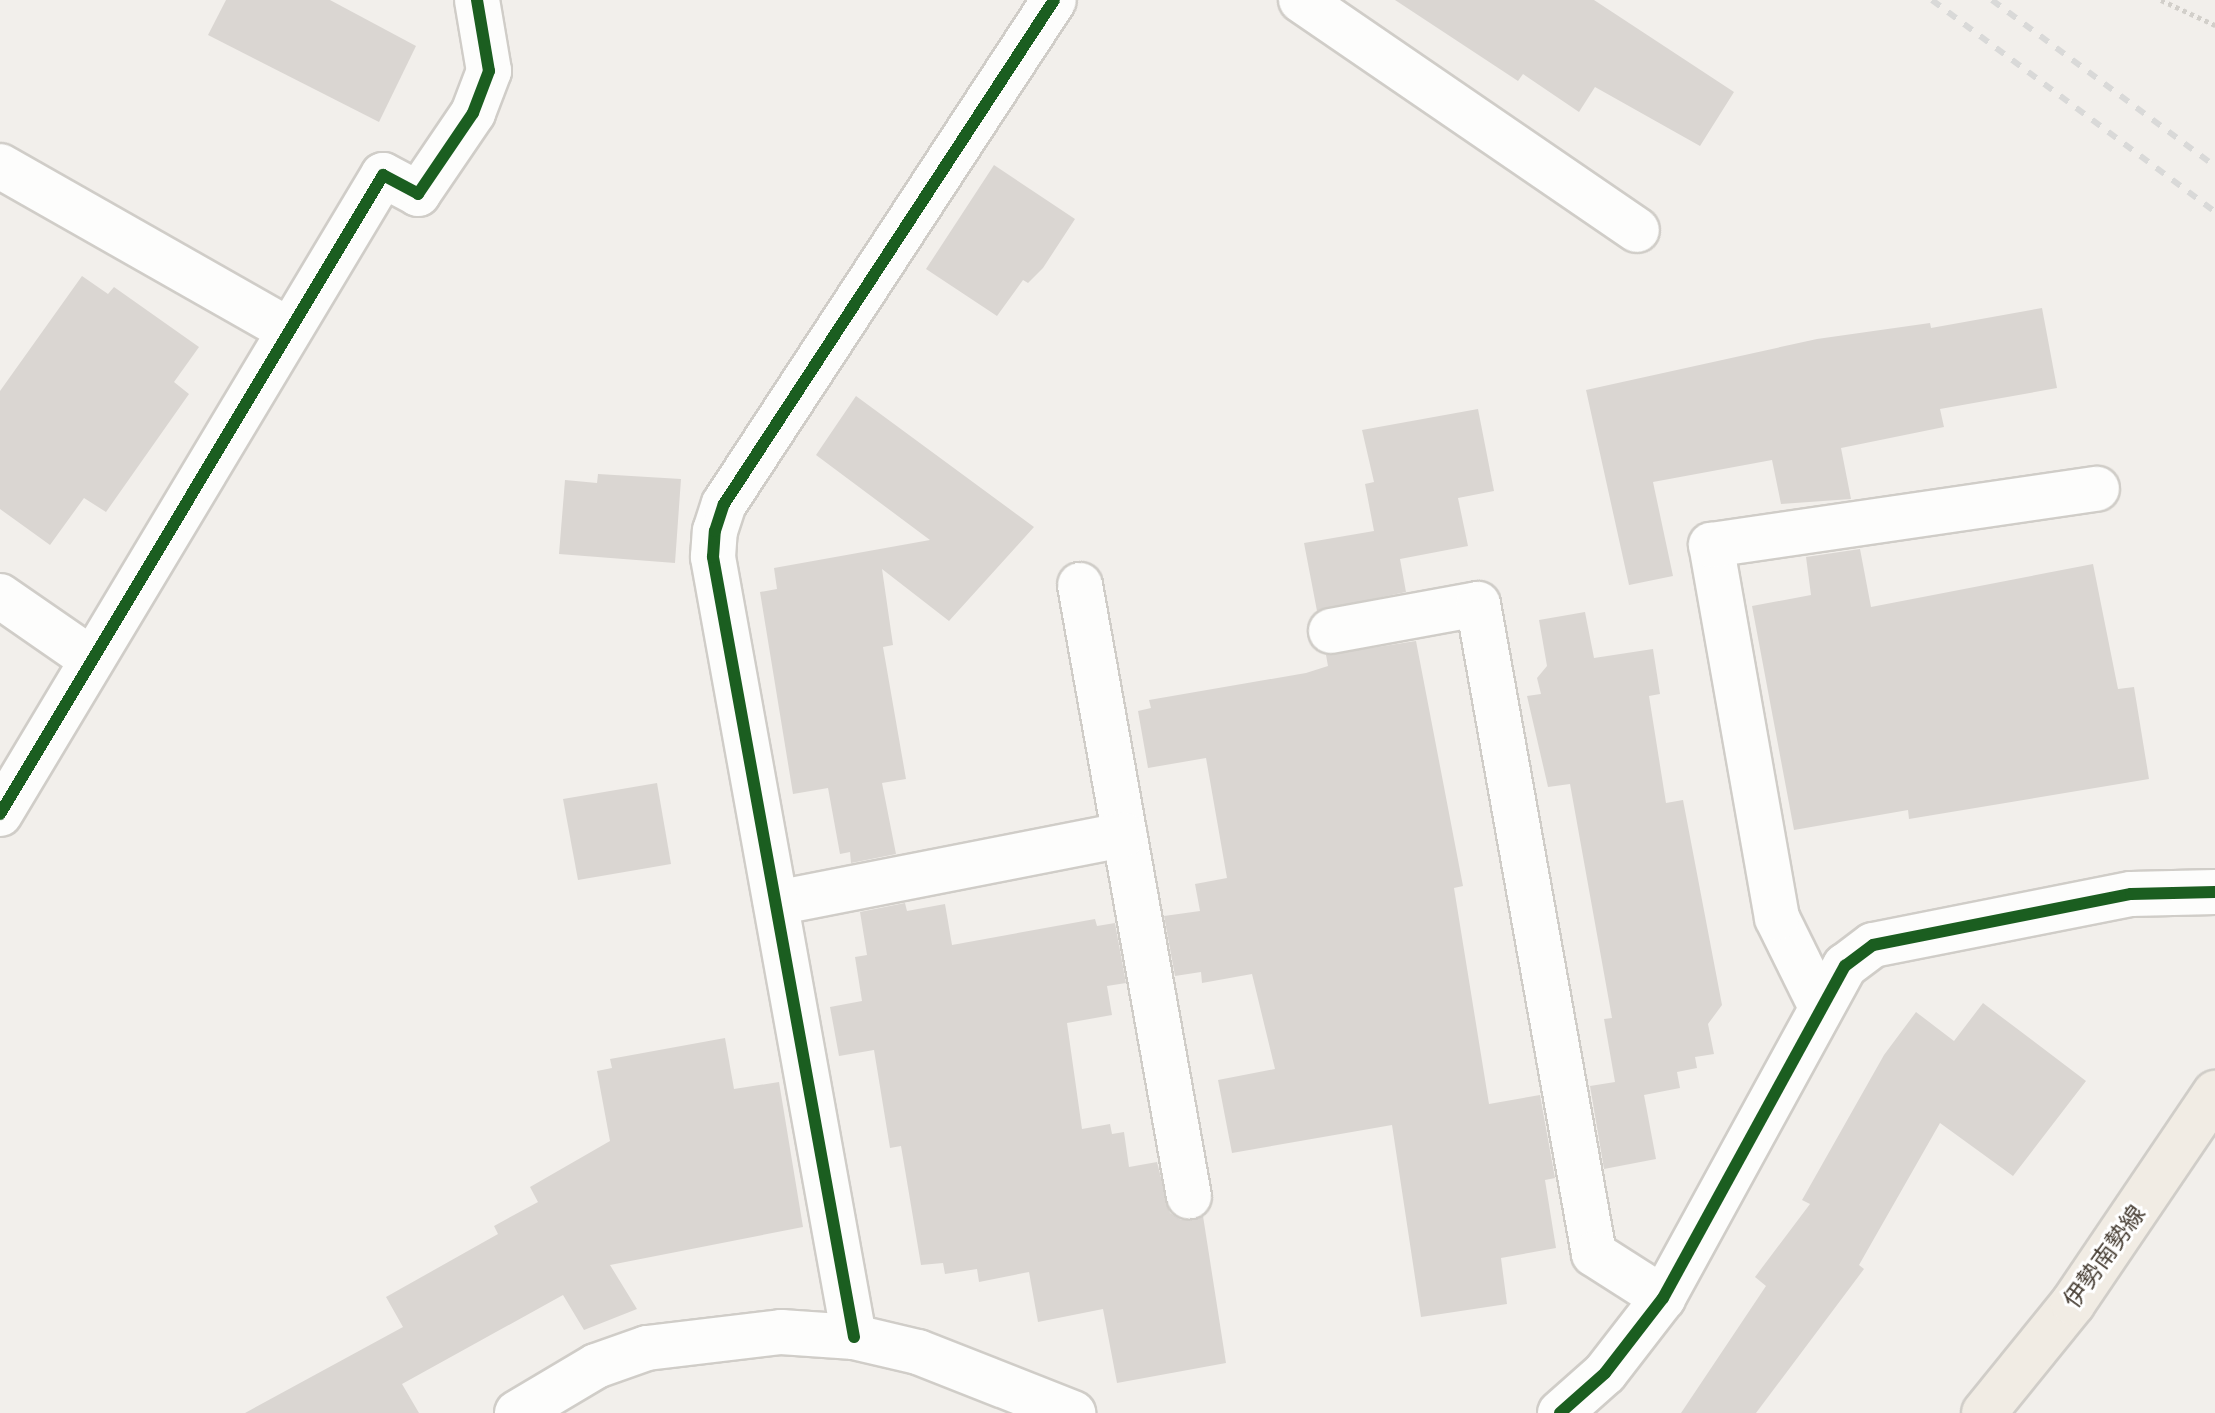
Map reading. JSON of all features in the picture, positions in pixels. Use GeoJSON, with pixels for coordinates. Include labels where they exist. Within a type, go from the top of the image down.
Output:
{"type":"FeatureCollection","features":[{"type":"Feature","properties":{"kind":"main road","name":"伊勢南勢線"},"geometry":{"type":"LineString","coordinates":[[1984,1413],[2081,1291],[2215,1093]]}},
{"type":"Feature","properties":{"kind":"street"},"geometry":{"type":"LineString","coordinates":[[0,814],[285,328],[383,175],[418,194],[473,113],[489,71],[477,0]]}},
{"type":"Feature","properties":{"kind":"street"},"geometry":{"type":"LineString","coordinates":[[854,1337],[713,557],[715,531],[724,504],[1054,0]]}},
{"type":"Feature","properties":{"kind":"street"},"geometry":{"type":"LineString","coordinates":[[1301,0],[1637,230]]}},
{"type":"Feature","properties":{"kind":"street"},"geometry":{"type":"LineString","coordinates":[[0,166],[285,328]]}},
{"type":"Feature","properties":{"kind":"street"},"geometry":{"type":"LineString","coordinates":[[1820,1005],[1777,918],[1711,545],[2097,489]]}},
{"type":"Feature","properties":{"kind":"street"},"geometry":{"type":"LineString","coordinates":[[1080,585],[1189,1196]]}},
{"type":"Feature","properties":{"kind":"street"},"geometry":{"type":"LineString","coordinates":[[0,596],[91,659]]}},
{"type":"Feature","properties":{"kind":"street"},"geometry":{"type":"LineString","coordinates":[[1331,631],[1478,604],[1594,1254],[1663,1298]]}},
{"type":"Feature","properties":{"kind":"street"},"geometry":{"type":"LineString","coordinates":[[776,903],[1124,835]]}},
{"type":"Feature","properties":{"kind":"street"},"geometry":{"type":"LineString","coordinates":[[1560,1413],[1615,1362],[1663,1298],[1741,1165],[1820,1005],[1845,966],[1873,945],[2131,894],[2215,892]]}},
{"type":"Feature","properties":{"kind":"street"},"geometry":{"type":"LineString","coordinates":[[517,1413],[596,1366],[647,1348],[705,1336],[854,1337],[992,1378],[1073,1413]]}},
{"type":"Feature","properties":{"kind":"path"},"geometry":{"type":"LineString","coordinates":[[2161,0],[2215,25]]}},
{"type":"Feature","properties":{"kind":"building"},"geometry":{"type":"Polygon","coordinates":[[[226,0],[330,0],[416,46],[379,122],[208,35],[226,0]]]}},
{"type":"Feature","properties":{"kind":"building"},"geometry":{"type":"Polygon","coordinates":[[[1395,0],[1594,0],[1734,92],[1700,146],[1595,87],[1579,112],[1523,74],[1518,81],[1395,0]]]}},
{"type":"Feature","properties":{"kind":"building"},"geometry":{"type":"Polygon","coordinates":[[[994,165],[1075,219],[1043,268],[1028,283],[1023,280],[997,316],[926,269],[994,165]]]}},
{"type":"Feature","properties":{"kind":"building"},"geometry":{"type":"Polygon","coordinates":[[[82,276],[108,294],[114,287],[199,347],[174,382],[189,394],[106,512],[84,498],[50,545],[0,509],[0,391],[82,276]]]}},
{"type":"Feature","properties":{"kind":"building"},"geometry":{"type":"Polygon","coordinates":[[[2042,308],[2057,388],[1940,409],[1944,427],[1841,448],[1851,499],[1781,504],[1772,460],[1653,482],[1673,576],[1629,585],[1586,390],[1817,339],[1930,323],[1931,328],[2042,308]]]}},
{"type":"Feature","properties":{"kind":"building"},"geometry":{"type":"Polygon","coordinates":[[[856,396],[1034,527],[949,621],[882,569],[893,645],[883,647],[906,779],[882,783],[896,854],[851,863],[850,852],[840,854],[828,788],[793,794],[760,592],[777,589],[774,568],[930,540],[816,455],[856,396]]]}},
{"type":"Feature","properties":{"kind":"building"},"geometry":{"type":"Polygon","coordinates":[[[1478,409],[1494,491],[1458,498],[1468,546],[1400,559],[1406,592],[1317,611],[1304,543],[1374,531],[1365,484],[1374,482],[1362,430],[1478,409]]]}},
{"type":"Feature","properties":{"kind":"building"},"geometry":{"type":"Polygon","coordinates":[[[598,474],[681,479],[675,563],[559,554],[565,480],[597,483],[598,474]]]}},
{"type":"Feature","properties":{"kind":"building"},"geometry":{"type":"Polygon","coordinates":[[[1860,549],[1871,607],[2093,564],[2118,689],[2134,687],[2149,779],[1909,819],[1908,810],[1794,830],[1752,606],[1811,595],[1806,557],[1860,549]]]}},
{"type":"Feature","properties":{"kind":"building"},"geometry":{"type":"Polygon","coordinates":[[[1585,612],[1594,658],[1653,649],[1660,694],[1649,696],[1666,803],[1683,800],[1722,1005],[1708,1024],[1714,1054],[1695,1057],[1697,1068],[1677,1072],[1680,1088],[1644,1095],[1656,1159],[1604,1169],[1590,1086],[1615,1082],[1604,1019],[1612,1018],[1570,784],[1548,787],[1527,696],[1541,694],[1537,678],[1547,666],[1539,620],[1585,612]]]}},
{"type":"Feature","properties":{"kind":"building"},"geometry":{"type":"Polygon","coordinates":[[[1416,641],[1463,886],[1454,888],[1489,1104],[1540,1095],[1555,1178],[1545,1180],[1556,1248],[1501,1258],[1507,1304],[1421,1317],[1392,1125],[1232,1153],[1218,1080],[1275,1069],[1252,974],[1202,983],[1201,972],[1175,976],[1164,916],[1200,911],[1195,884],[1227,878],[1206,758],[1148,768],[1138,711],[1151,708],[1149,700],[1306,673],[1328,666],[1326,655],[1416,641]]]}},
{"type":"Feature","properties":{"kind":"building"},"geometry":{"type":"Polygon","coordinates":[[[657,783],[671,864],[578,880],[563,799],[657,783]]]}},
{"type":"Feature","properties":{"kind":"building"},"geometry":{"type":"Polygon","coordinates":[[[905,903],[907,911],[945,904],[952,945],[1095,919],[1097,926],[1115,923],[1126,983],[1107,986],[1112,1015],[1067,1023],[1082,1129],[1110,1124],[1112,1134],[1124,1132],[1129,1167],[1157,1162],[1170,1213],[1181,1220],[1203,1216],[1226,1363],[1117,1383],[1103,1309],[1038,1322],[1029,1272],[979,1282],[977,1269],[945,1274],[943,1263],[921,1265],[901,1146],[890,1148],[874,1050],[839,1056],[830,1007],[862,1001],[855,957],[867,955],[860,912],[905,903]]]}},
{"type":"Feature","properties":{"kind":"building"},"geometry":{"type":"Polygon","coordinates":[[[1983,1003],[2086,1081],[2013,1176],[1940,1123],[1859,1265],[1864,1269],[1756,1413],[1681,1413],[1766,1286],[1755,1277],[1810,1204],[1802,1200],[1884,1055],[1916,1012],[1954,1041],[1983,1003]]]}},
{"type":"Feature","properties":{"kind":"building"},"geometry":{"type":"Polygon","coordinates":[[[725,1038],[734,1089],[779,1082],[803,1227],[610,1265],[637,1309],[584,1330],[563,1295],[402,1384],[419,1413],[245,1413],[403,1327],[386,1297],[498,1234],[494,1226],[538,1202],[530,1187],[610,1141],[597,1071],[612,1068],[610,1059],[725,1038]]]}},
{"type":"Feature","properties":{"kind":"railway"},"geometry":{"type":"LineString","coordinates":[[1932,0],[2215,212]]}},
{"type":"Feature","properties":{"kind":"railway"},"geometry":{"type":"LineString","coordinates":[[1992,0],[2215,166]]}},
{"type":"Feature","properties":{"kind":"cycle path"},"geometry":{"type":"LineString","coordinates":[[0,814],[383,175],[418,194],[473,113],[489,71],[477,0]]}},
{"type":"Feature","properties":{"kind":"cycle path"},"geometry":{"type":"LineString","coordinates":[[854,1337],[713,557],[715,531],[724,504],[1054,0]]}},
{"type":"Feature","properties":{"kind":"cycle path"},"geometry":{"type":"LineString","coordinates":[[1560,1413],[1605,1373],[1663,1298],[1845,966],[1873,945],[2131,894],[2215,892]]}}]}
